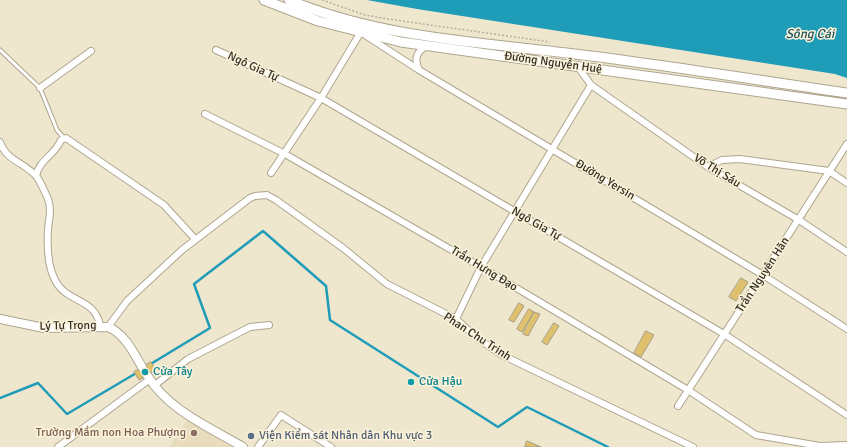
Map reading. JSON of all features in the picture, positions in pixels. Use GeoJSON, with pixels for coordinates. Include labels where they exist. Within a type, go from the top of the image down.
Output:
{"type":"FeatureCollection","features":[{"type":"Feature","properties":{"kind":"main road","name":"Đường Nguyễn Huệ"},"geometry":{"type":"LineString","coordinates":[[264,0],[318,21],[363,29],[577,54],[847,93]]}},
{"type":"Feature","properties":{"kind":"main road","name":"Đường Nguyễn Huệ"},"geometry":{"type":"LineString","coordinates":[[289,0],[401,42],[847,104]]}},
{"type":"Feature","properties":{"kind":"main road"},"geometry":{"type":"LineString","coordinates":[[577,54],[578,67]]}},
{"type":"Feature","properties":{"kind":"street","name":"Đường Yersin"},"geometry":{"type":"LineString","coordinates":[[363,29],[419,70],[763,275],[847,329]]}},
{"type":"Feature","properties":{"kind":"street"},"geometry":{"type":"LineString","coordinates":[[271,173],[321,98],[363,29]]}},
{"type":"Feature","properties":{"kind":"street"},"geometry":{"type":"LineString","coordinates":[[419,70],[416,59],[421,48],[427,46]]}},
{"type":"Feature","properties":{"kind":"street","name":"Ngô Gia Tự"},"geometry":{"type":"LineString","coordinates":[[216,50],[321,98],[724,334],[847,415]]}},
{"type":"Feature","properties":{"kind":"street"},"geometry":{"type":"LineString","coordinates":[[40,88],[91,51]]}},
{"type":"Feature","properties":{"kind":"street"},"geometry":{"type":"LineString","coordinates":[[456,319],[481,268],[516,212],[590,85],[578,67]]}},
{"type":"Feature","properties":{"kind":"street","name":"Võ Thị Sáu"},"geometry":{"type":"LineString","coordinates":[[590,85],[708,167],[799,220],[847,252]]}},
{"type":"Feature","properties":{"kind":"street","name":"Trần Hưng Đạo"},"geometry":{"type":"LineString","coordinates":[[205,114],[285,154],[481,268],[688,390],[756,435],[820,446],[847,446]]}},
{"type":"Feature","properties":{"kind":"street"},"geometry":{"type":"LineString","coordinates":[[0,142],[7,155],[36,176],[46,194],[50,206],[48,255],[54,279],[64,292],[87,304],[94,310],[104,326],[127,301],[195,239],[164,205],[64,138],[55,151],[40,164],[36,176]]}},
{"type":"Feature","properties":{"kind":"street","name":"Trần Nguyên Hãn"},"geometry":{"type":"LineString","coordinates":[[678,406],[847,144]]}},
{"type":"Feature","properties":{"kind":"street"},"geometry":{"type":"LineString","coordinates":[[708,167],[722,160],[740,159],[829,171],[847,183]]}},
{"type":"Feature","properties":{"kind":"street","name":"Phan Chu Trinh"},"geometry":{"type":"LineString","coordinates":[[195,239],[238,205],[255,196],[266,195],[276,200],[343,248],[387,284],[456,319],[482,342],[502,355],[552,380],[663,431],[693,447]]}},
{"type":"Feature","properties":{"kind":"street","name":"Lý Tự Trọng"},"geometry":{"type":"LineString","coordinates":[[0,319],[44,328],[63,329],[104,326],[121,336],[133,350],[142,367]]}},
{"type":"Feature","properties":{"kind":"street"},"geometry":{"type":"LineString","coordinates":[[58,447],[150,380],[250,327],[269,325]]}},
{"type":"Feature","properties":{"kind":"street"},"geometry":{"type":"LineString","coordinates":[[150,380],[168,400],[182,412],[244,447]]}},
{"type":"Feature","properties":{"kind":"street"},"geometry":{"type":"LineString","coordinates":[[258,447],[281,414],[331,447]]}},
{"type":"Feature","properties":{"kind":"lane"},"geometry":{"type":"LineString","coordinates":[[0,50],[40,88],[57,130],[64,138]]}},
{"type":"Feature","properties":{"kind":"path"},"geometry":{"type":"LineString","coordinates":[[322,0],[365,15],[551,42]]}},
{"type":"Feature","properties":{"kind":"shaded area","name":"Trường Mầm non Hoa Phượng"},"geometry":{"type":"Polygon","coordinates":[[[187,420],[232,447],[169,447],[187,420]]]}},
{"type":"Feature","properties":{"kind":"water","name":"Sông Cái"},"geometry":{"type":"Polygon","coordinates":[[[367,0],[847,0],[847,78],[835,74],[367,0]]]}},
{"type":"Feature","properties":{"kind":"building"},"geometry":{"type":"Polygon","coordinates":[[[741,278],[748,282],[736,301],[729,297],[741,278]]]}},
{"type":"Feature","properties":{"kind":"building"},"geometry":{"type":"Polygon","coordinates":[[[519,303],[524,306],[514,322],[509,320],[519,303]]]}},
{"type":"Feature","properties":{"kind":"building"},"geometry":{"type":"Polygon","coordinates":[[[529,309],[534,312],[522,332],[517,329],[529,309]]]}},
{"type":"Feature","properties":{"kind":"building"},"geometry":{"type":"Polygon","coordinates":[[[534,312],[540,314],[528,336],[523,334],[534,312]]]}},
{"type":"Feature","properties":{"kind":"building"},"geometry":{"type":"Polygon","coordinates":[[[554,323],[559,326],[547,345],[542,342],[554,323]]]}},
{"type":"Feature","properties":{"kind":"building"},"geometry":{"type":"Polygon","coordinates":[[[646,331],[654,335],[641,357],[634,353],[646,331]]]}},
{"type":"Feature","properties":{"kind":"building"},"geometry":{"type":"Polygon","coordinates":[[[151,362],[156,370],[139,380],[134,372],[151,362]]]}},
{"type":"Feature","properties":{"kind":"building"},"geometry":{"type":"Polygon","coordinates":[[[527,441],[541,447],[525,447],[527,441]]]}},
{"type":"Feature","properties":{"kind":"waterway"},"geometry":{"type":"LineString","coordinates":[[149,365],[210,328],[194,284],[263,231],[326,286],[330,320],[498,427],[527,407],[608,447]]}},
{"type":"Feature","properties":{"kind":"waterway"},"geometry":{"type":"LineString","coordinates":[[0,398],[38,383],[67,414],[138,372]]}},
{"type":"Feature","properties":{"kind":"place","name":"Cửa Tây"},"geometry":{"type":"Point","coordinates":[145,372]}},
{"type":"Feature","properties":{"kind":"place","name":"Cửa Hậu"},"geometry":{"type":"Point","coordinates":[411,382]}},
{"type":"Feature","properties":{"kind":"place","name":"Trường Mầm non Hoa Phượng"},"geometry":{"type":"Point","coordinates":[194,433]}},
{"type":"Feature","properties":{"kind":"place","name":"Viện Kiểm sát Nhân dân Khu vực 3"},"geometry":{"type":"Point","coordinates":[251,436]}}]}
